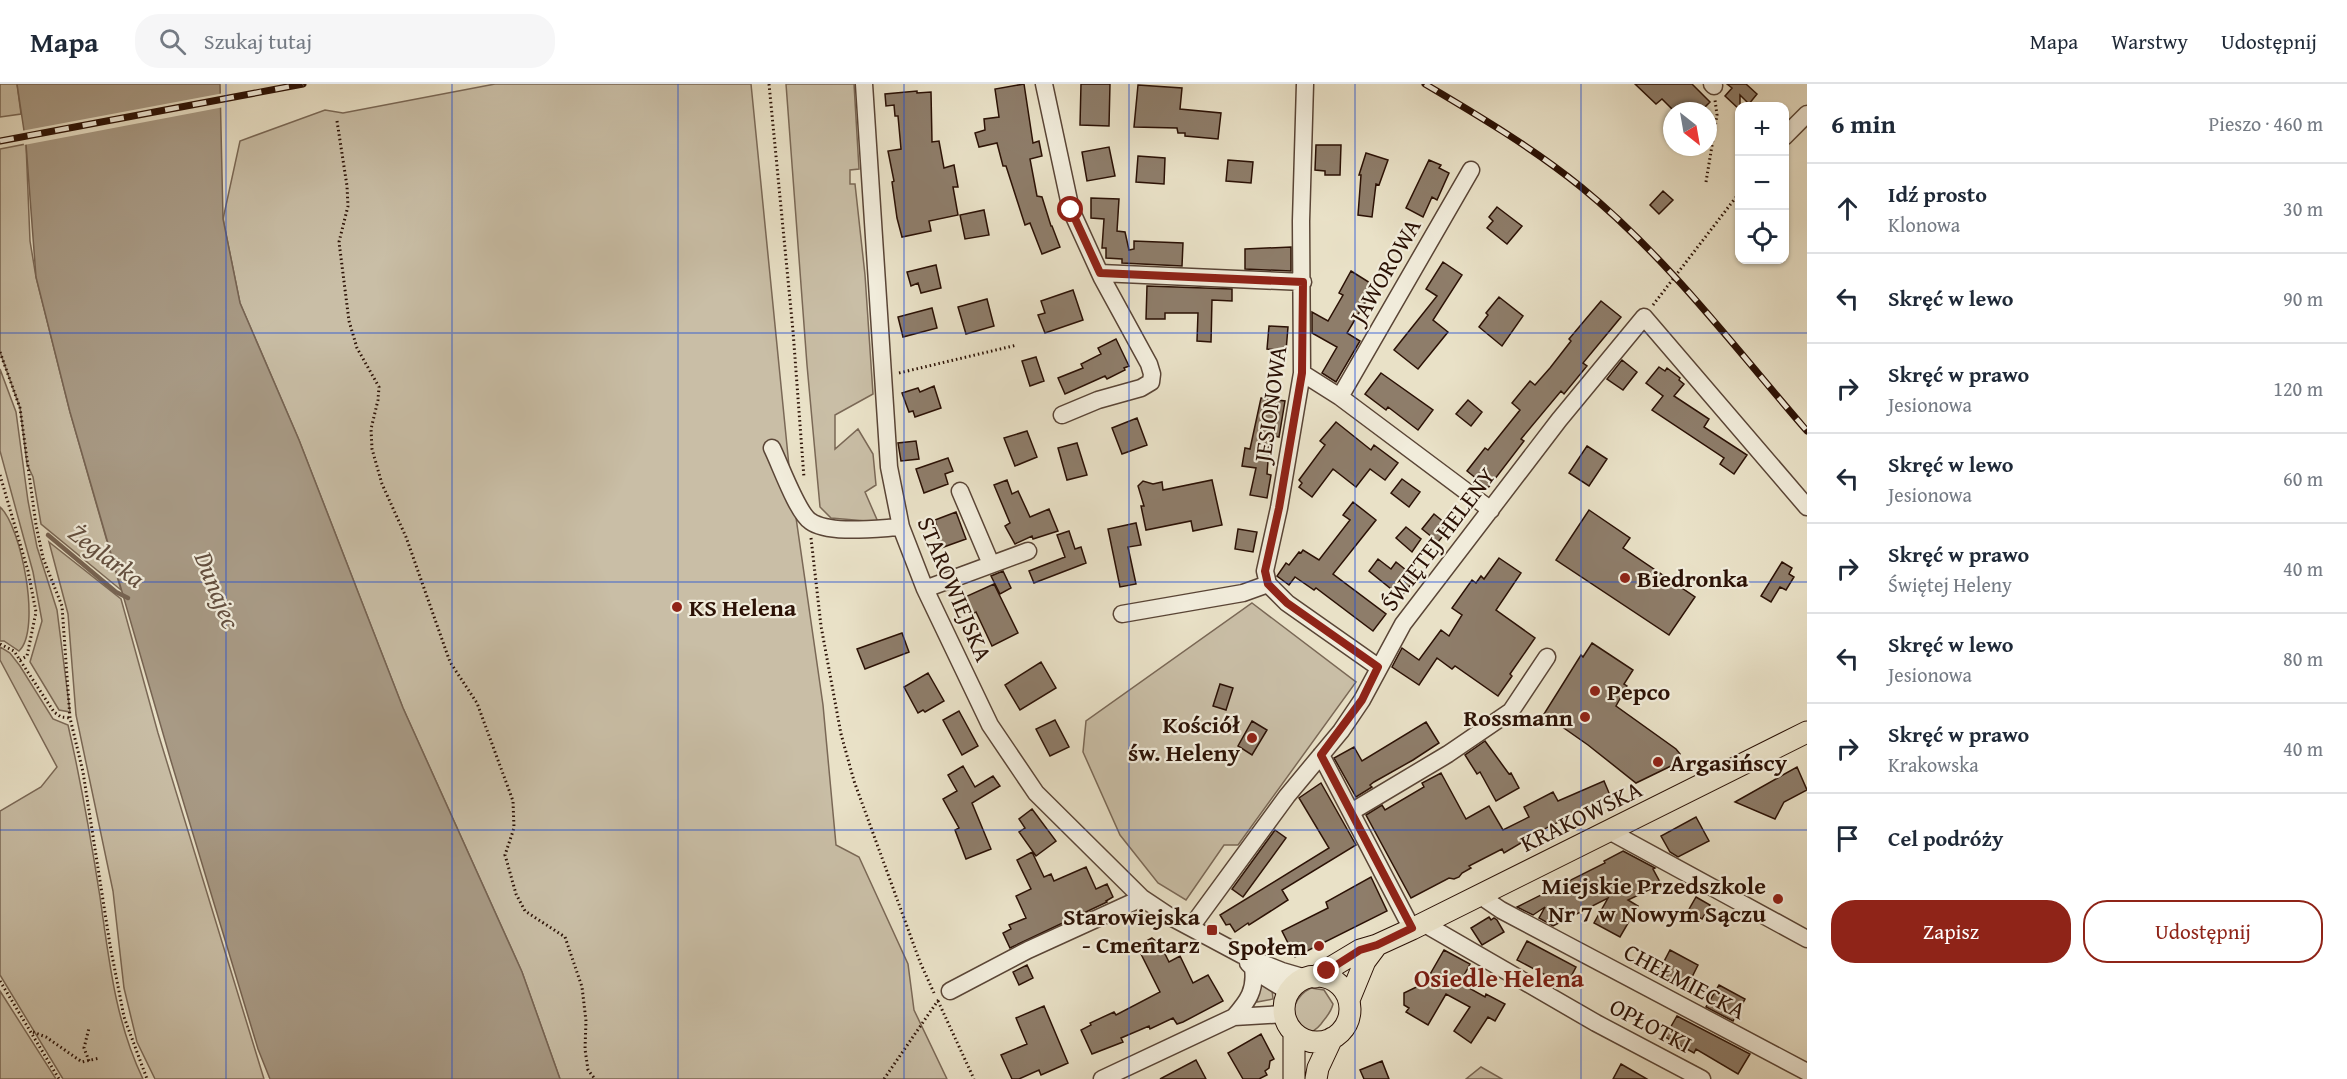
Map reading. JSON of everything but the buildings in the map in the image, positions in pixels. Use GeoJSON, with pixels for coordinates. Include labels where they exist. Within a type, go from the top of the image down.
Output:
{"type":"FeatureCollection","features":[{"type":"Feature","properties":{"kind":"main road","name":"KRAKOWSKA"},"geometry":{"type":"LineString","coordinates":[[1310,977],[1360,950],[1377,945],[1417,926],[1807,732]]}},
{"type":"Feature","properties":{"kind":"main road"},"geometry":{"type":"LineString","coordinates":[[1349,1000],[1340,985],[1324,977],[1310,977],[1298,983],[1289,992],[1284,1005],[1288,1025],[1294,1033],[1312,1041],[1332,1038],[1339,1033],[1349,1018],[1349,1000],[1365,962],[1377,945]]}},
{"type":"Feature","properties":{"kind":"main road"},"geometry":{"type":"LineString","coordinates":[[1294,1033],[1294,1079]]}},
{"type":"Feature","properties":{"kind":"main road"},"geometry":{"type":"LineString","coordinates":[[1316,1079],[1318,1068],[1332,1038]]}},
{"type":"Feature","properties":{"kind":"street","name":"STAROWIEJSKA"},"geometry":{"type":"LineString","coordinates":[[867,84],[888,467],[901,527],[925,589],[990,725],[1036,794],[1142,898],[1248,962],[1289,992]]}},
{"type":"Feature","properties":{"kind":"street"},"geometry":{"type":"LineString","coordinates":[[1044,84],[1071,210],[1100,273],[1149,364],[1152,374],[1150,381],[1141,388],[1098,400],[1062,415]]}},
{"type":"Feature","properties":{"kind":"street","name":"JESIONOWA"},"geometry":{"type":"LineString","coordinates":[[1268,584],[1265,571],[1279,508],[1302,373],[1301,221],[1305,84]]}},
{"type":"Feature","properties":{"kind":"street"},"geometry":{"type":"LineString","coordinates":[[1789,132],[1807,114]]}},
{"type":"Feature","properties":{"kind":"street","name":"JAWOROWA"},"geometry":{"type":"LineString","coordinates":[[1340,397],[1471,170]]}},
{"type":"Feature","properties":{"kind":"street"},"geometry":{"type":"LineString","coordinates":[[1100,273],[1303,282]]}},
{"type":"Feature","properties":{"kind":"street"},"geometry":{"type":"LineString","coordinates":[[1644,317],[1807,507]]}},
{"type":"Feature","properties":{"kind":"street","name":"ŚWIĘTEJ HELENY"},"geometry":{"type":"LineString","coordinates":[[1191,927],[1287,796],[1362,700],[1402,624],[1559,420],[1644,317]]}},
{"type":"Feature","properties":{"kind":"street"},"geometry":{"type":"LineString","coordinates":[[1302,373],[1340,397],[1491,510]]}},
{"type":"Feature","properties":{"kind":"street"},"geometry":{"type":"LineString","coordinates":[[772,448],[801,512],[809,521],[821,527],[901,527]]}},
{"type":"Feature","properties":{"kind":"street"},"geometry":{"type":"LineString","coordinates":[[960,491],[991,564]]}},
{"type":"Feature","properties":{"kind":"street"},"geometry":{"type":"LineString","coordinates":[[925,589],[1028,551]]}},
{"type":"Feature","properties":{"kind":"street"},"geometry":{"type":"LineString","coordinates":[[1122,614],[1243,594],[1268,584],[1287,603],[1378,667]]}},
{"type":"Feature","properties":{"kind":"street"},"geometry":{"type":"LineString","coordinates":[[1351,812],[1448,754],[1511,711],[1547,657]]}},
{"type":"Feature","properties":{"kind":"street"},"geometry":{"type":"LineString","coordinates":[[1321,755],[1417,926]]}},
{"type":"Feature","properties":{"kind":"street"},"geometry":{"type":"LineString","coordinates":[[1609,831],[1807,939]]}},
{"type":"Feature","properties":{"kind":"street","name":"CHEŁMIECKA"},"geometry":{"type":"LineString","coordinates":[[1479,895],[1501,910],[1807,1072]]}},
{"type":"Feature","properties":{"kind":"street"},"geometry":{"type":"LineString","coordinates":[[944,996],[1028,950],[1142,898]]}},
{"type":"Feature","properties":{"kind":"street","name":"OPŁOTKI"},"geometry":{"type":"LineString","coordinates":[[1417,926],[1702,1079]]}},
{"type":"Feature","properties":{"kind":"street"},"geometry":{"type":"LineString","coordinates":[[1234,1017],[1249,999],[1253,988],[1248,962]]}},
{"type":"Feature","properties":{"kind":"street","name":"STAROWIEJSKA"},"geometry":{"type":"LineString","coordinates":[[1248,962],[1310,977]]}},
{"type":"Feature","properties":{"kind":"street"},"geometry":{"type":"LineString","coordinates":[[1102,1079],[1234,1017],[1285,1014]]}},
{"type":"Feature","properties":{"kind":"path"},"geometry":{"type":"LineString","coordinates":[[769,84],[793,331],[805,489]]}},
{"type":"Feature","properties":{"kind":"path"},"geometry":{"type":"LineString","coordinates":[[1706,182],[1716,115],[1713,85]]}},
{"type":"Feature","properties":{"kind":"path"},"geometry":{"type":"LineString","coordinates":[[337,121],[347,186],[348,206],[339,242],[349,321],[357,348],[379,387],[371,429],[372,449],[382,483],[406,537],[450,662],[477,703],[513,801],[514,828],[505,855],[516,894],[525,911],[565,937],[582,987],[586,1022],[585,1049],[588,1070],[595,1079]]}},
{"type":"Feature","properties":{"kind":"path"},"geometry":{"type":"LineString","coordinates":[[1644,317],[1735,199]]}},
{"type":"Feature","properties":{"kind":"path"},"geometry":{"type":"LineString","coordinates":[[883,376],[1017,345]]}},
{"type":"Feature","properties":{"kind":"path"},"geometry":{"type":"LineString","coordinates":[[0,352],[20,408],[36,525],[43,558],[62,606],[70,718],[83,772],[110,945],[124,1017],[147,1079]]}},
{"type":"Feature","properties":{"kind":"path"},"geometry":{"type":"LineString","coordinates":[[0,475],[28,571],[36,612],[27,656],[20,660]]}},
{"type":"Feature","properties":{"kind":"path"},"geometry":{"type":"LineString","coordinates":[[809,521],[821,626],[842,734],[854,781],[920,962],[944,996],[974,1079]]}},
{"type":"Feature","properties":{"kind":"path"},"geometry":{"type":"LineString","coordinates":[[0,644],[14,651],[54,712],[61,717],[70,718]]}},
{"type":"Feature","properties":{"kind":"path"},"geometry":{"type":"LineString","coordinates":[[0,981],[60,1079]]}},
{"type":"Feature","properties":{"kind":"path"},"geometry":{"type":"LineString","coordinates":[[884,1079],[944,996]]}},
{"type":"Feature","properties":{"kind":"path"},"geometry":{"type":"LineString","coordinates":[[89,1028],[84,1048],[89,1061]]}},
{"type":"Feature","properties":{"kind":"path"},"geometry":{"type":"LineString","coordinates":[[31,1031],[46,1037],[82,1062],[100,1058]]}},
{"type":"Feature","properties":{"kind":"shaded area"},"geometry":{"type":"Polygon","coordinates":[[[0,84],[17,84],[21,114],[0,117],[0,84]]]}},
{"type":"Feature","properties":{"kind":"shaded area"},"geometry":{"type":"Polygon","coordinates":[[[495,84],[751,84],[790,476],[823,705],[836,845],[859,857],[908,964],[914,1010],[947,1079],[560,1079],[522,972],[403,708],[299,440],[240,303],[223,219],[240,141],[325,110],[343,113],[495,84]]]}},
{"type":"Feature","properties":{"kind":"shaded area"},"geometry":{"type":"Polygon","coordinates":[[[786,84],[854,84],[859,169],[850,170],[850,184],[855,184],[865,275],[873,394],[835,415],[835,449],[858,429],[873,454],[876,485],[865,492],[878,522],[831,518],[820,507],[786,84]]]}},
{"type":"Feature","properties":{"kind":"shaded area"},"geometry":{"type":"Polygon","coordinates":[[[26,144],[30,241],[36,277],[70,412],[121,590],[41,524],[33,477],[27,464],[20,408],[0,352],[0,149],[26,144]]]}},
{"type":"Feature","properties":{"kind":"shaded area"},"geometry":{"type":"Polygon","coordinates":[[[0,369],[16,412],[28,501],[37,547],[57,610],[70,712],[59,710],[30,662],[42,621],[33,572],[0,451],[0,369]]]}},
{"type":"Feature","properties":{"kind":"shaded area"},"geometry":{"type":"Polygon","coordinates":[[[0,507],[8,517],[15,534],[26,578],[29,622],[26,640],[19,651],[4,641],[0,641],[0,507]]]}},
{"type":"Feature","properties":{"kind":"shaded area"},"geometry":{"type":"Polygon","coordinates":[[[49,542],[121,599],[158,733],[264,1079],[155,1079],[137,1042],[124,988],[113,891],[76,715],[68,614],[49,542]]]}},
{"type":"Feature","properties":{"kind":"shaded area"},"geometry":{"type":"Polygon","coordinates":[[[1252,603],[1356,682],[1238,845],[1224,845],[1186,900],[1158,883],[1120,835],[1083,752],[1086,721],[1252,603]]]}},
{"type":"Feature","properties":{"kind":"shaded area"},"geometry":{"type":"Polygon","coordinates":[[[0,647],[10,653],[20,666],[53,719],[68,725],[89,832],[114,990],[133,1057],[143,1079],[63,1079],[0,975],[0,811],[41,787],[57,767],[0,660],[0,647]]]}},
{"type":"Feature","properties":{"kind":"shaded area"},"geometry":{"type":"Polygon","coordinates":[[[1259,983],[1272,990],[1273,999],[1257,1002],[1259,983]]]}},
{"type":"Feature","properties":{"kind":"shaded area"},"geometry":{"type":"Polygon","coordinates":[[[1311,988],[1324,990],[1333,1004],[1321,1024],[1313,1031],[1305,1032],[1299,1029],[1295,1022],[1295,1004],[1301,995],[1311,988]]]}},
{"type":"Feature","properties":{"kind":"shaded area"},"geometry":{"type":"Polygon","coordinates":[[[0,991],[56,1079],[0,1079],[0,991]]]}},
{"type":"Feature","properties":{"kind":"shaded area"},"geometry":{"type":"Polygon","coordinates":[[[1481,1067],[1502,1079],[1466,1079],[1481,1067]]]}},
{"type":"Feature","properties":{"kind":"water","name":"Dunajec"},"geometry":{"type":"Polygon","coordinates":[[[17,84],[220,84],[223,219],[240,303],[299,440],[403,708],[522,972],[560,1079],[270,1079],[258,1049],[171,761],[70,412],[36,277],[26,144],[17,84]]]}},
{"type":"Feature","properties":{"kind":"pier"},"geometry":{"type":"Polygon","coordinates":[[[224,93],[224,107],[24,145],[21,131],[224,93]]]}},
{"type":"Feature","properties":{"kind":"waterway","name":"Żeglarka"},"geometry":{"type":"LineString","coordinates":[[48,535],[116,592],[128,598]]}},
{"type":"Feature","properties":{"kind":"railway"},"geometry":{"type":"LineString","coordinates":[[0,141],[303,84]]}},
{"type":"Feature","properties":{"kind":"railway"},"geometry":{"type":"LineString","coordinates":[[1425,84],[1544,159],[1612,214],[1699,304],[1807,431]]}},
{"type":"Feature","properties":{"kind":"place","name":"Biedronka"},"geometry":{"type":"Point","coordinates":[1625,578]}},
{"type":"Feature","properties":{"kind":"place","name":"KS Helena"},"geometry":{"type":"Point","coordinates":[677,607]}},
{"type":"Feature","properties":{"kind":"place","name":"Pepco"},"geometry":{"type":"Point","coordinates":[1595,691]}},
{"type":"Feature","properties":{"kind":"place","name":"Rossmann"},"geometry":{"type":"Point","coordinates":[1585,717]}},
{"type":"Feature","properties":{"kind":"place","name":"Kościół św. Heleny"},"geometry":{"type":"Point","coordinates":[1252,738]}},
{"type":"Feature","properties":{"kind":"place","name":"Argasińscy"},"geometry":{"type":"Point","coordinates":[1658,762]}},
{"type":"Feature","properties":{"kind":"place","name":"Miejskie Przedszkole Nr 7 w Nowym Sączu"},"geometry":{"type":"Point","coordinates":[1778,899]}},
{"type":"Feature","properties":{"kind":"place","name":"Starowiejska - Cmentarz"},"geometry":{"type":"Point","coordinates":[1212,930]}},
{"type":"Feature","properties":{"kind":"place","name":"Społem"},"geometry":{"type":"Point","coordinates":[1319,946]}},
{"type":"Feature","properties":{"kind":"district","name":"Osiedle Helena"},"geometry":{"type":"Point","coordinates":[1499,977]}},
{"type":"Feature","properties":{"kind":"route"},"geometry":{"type":"LineString","coordinates":[[1071,210],[1100,273],[1303,282],[1302,373],[1279,508],[1265,571],[1268,584],[1287,603],[1378,667],[1362,700],[1321,755],[1412,928],[1377,945],[1360,950],[1327,971]]}}]}
